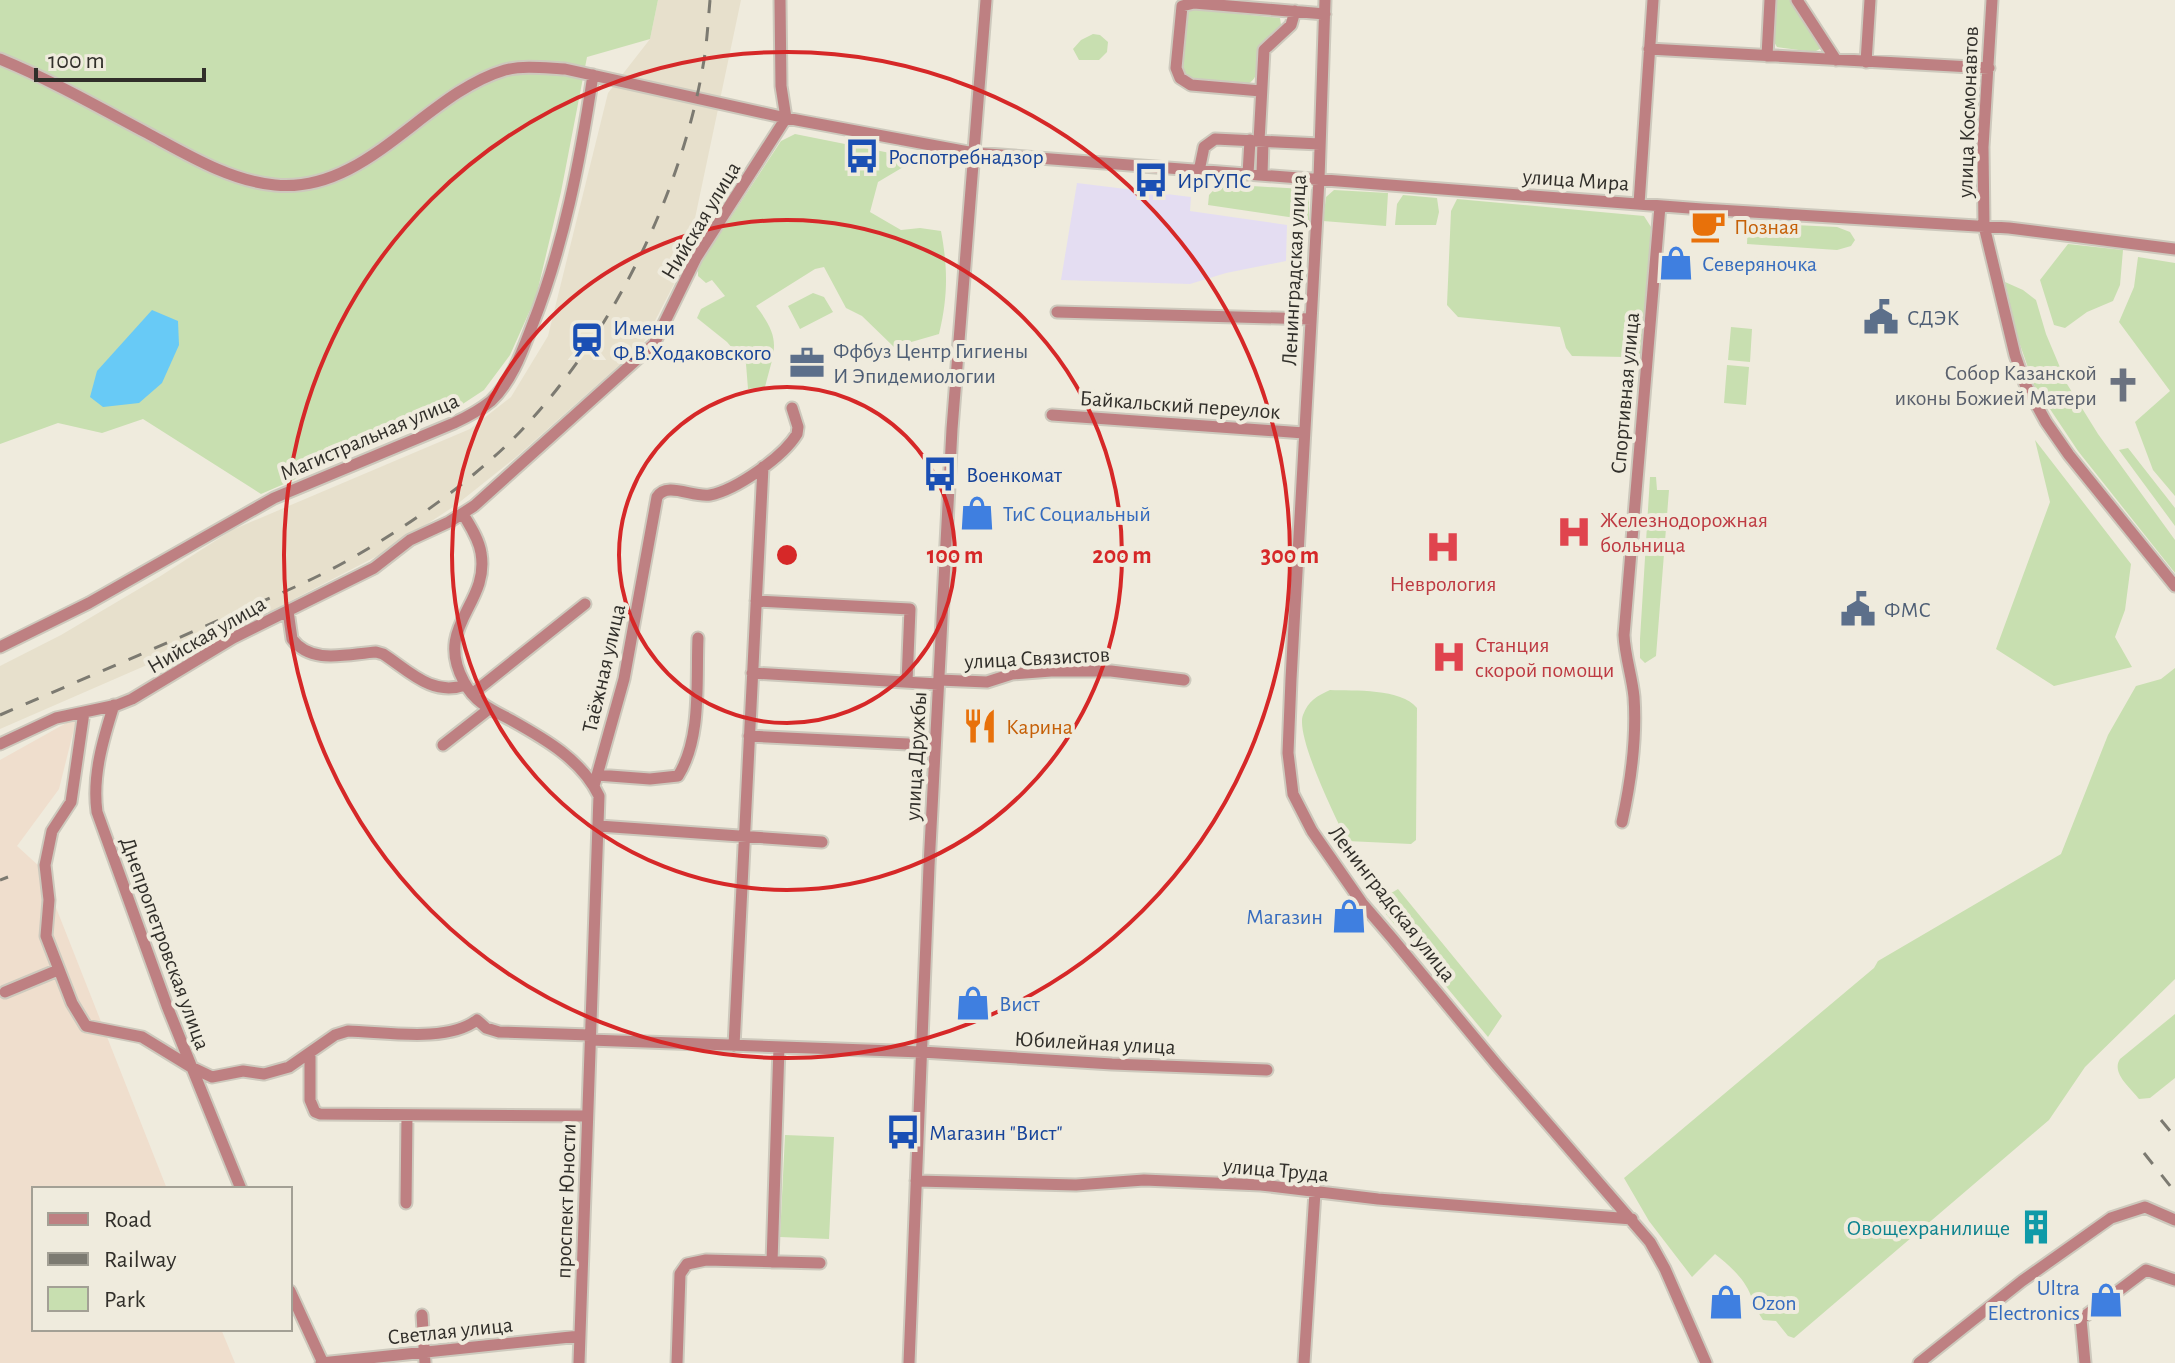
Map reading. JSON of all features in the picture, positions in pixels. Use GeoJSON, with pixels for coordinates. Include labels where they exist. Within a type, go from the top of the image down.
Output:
{"type":"FeatureCollection","features":[{"type":"Feature","properties":{"kind":"street"},"geometry":{"type":"LineString","coordinates":[[780,0],[781,86],[786,118]]}},
{"type":"Feature","properties":{"kind":"street","name":"улица Дружбы"},"geometry":{"type":"LineString","coordinates":[[909,1363],[952,429],[986,0]]}},
{"type":"Feature","properties":{"kind":"street","name":"Ленинградская улица"},"geometry":{"type":"LineString","coordinates":[[1325,0],[1319,179],[1288,753],[1293,794],[1312,831],[1362,903],[1650,1242],[1706,1363]]}},
{"type":"Feature","properties":{"kind":"street"},"geometry":{"type":"LineString","coordinates":[[1639,204],[1653,0]]}},
{"type":"Feature","properties":{"kind":"street"},"geometry":{"type":"LineString","coordinates":[[1767,56],[1770,0]]}},
{"type":"Feature","properties":{"kind":"street"},"geometry":{"type":"LineString","coordinates":[[1797,0],[1836,60]]}},
{"type":"Feature","properties":{"kind":"street"},"geometry":{"type":"LineString","coordinates":[[1866,62],[1870,0]]}},
{"type":"Feature","properties":{"kind":"street","name":"улица Космонавтов"},"geometry":{"type":"LineString","coordinates":[[1992,0],[1983,147],[1984,226],[2007,326],[2034,404],[2069,455],[2175,586]]}},
{"type":"Feature","properties":{"kind":"street"},"geometry":{"type":"LineString","coordinates":[[1261,91],[1191,85],[1183,81],[1176,68],[1184,4],[1325,14]]}},
{"type":"Feature","properties":{"kind":"street"},"geometry":{"type":"LineString","coordinates":[[1248,174],[1257,141],[1264,50],[1291,25],[1295,11]]}},
{"type":"Feature","properties":{"kind":"street"},"geometry":{"type":"LineString","coordinates":[[1649,49],[1989,68]]}},
{"type":"Feature","properties":{"kind":"street","name":"улица Мира"},"geometry":{"type":"LineString","coordinates":[[0,59],[53,83],[189,156],[256,182],[287,186],[319,182],[353,168],[468,88],[503,71],[538,67],[593,75],[786,118],[974,153],[1660,206],[1984,226],[2175,249]]}},
{"type":"Feature","properties":{"kind":"street","name":"Магистральная улица"},"geometry":{"type":"LineString","coordinates":[[0,647],[89,603],[274,498],[454,423],[492,400],[518,362],[546,291],[578,167],[593,75]]}},
{"type":"Feature","properties":{"kind":"street","name":"Нийская улица"},"geometry":{"type":"LineString","coordinates":[[0,744],[56,718],[132,699],[209,652],[374,568],[410,540],[463,514],[495,489],[654,344],[696,258],[786,118]]}},
{"type":"Feature","properties":{"kind":"street"},"geometry":{"type":"LineString","coordinates":[[1199,171],[1202,152],[1211,141],[1320,144]]}},
{"type":"Feature","properties":{"kind":"street"},"geometry":{"type":"LineString","coordinates":[[1257,141],[1262,175]]}},
{"type":"Feature","properties":{"kind":"street","name":"Спортивная улица"},"geometry":{"type":"LineString","coordinates":[[1622,822],[1633,773],[1634,696],[1625,656],[1624,635],[1660,206]]}},
{"type":"Feature","properties":{"kind":"street"},"geometry":{"type":"LineString","coordinates":[[1057,312],[1311,319]]}},
{"type":"Feature","properties":{"kind":"street","name":"Таёжная улица"},"geometry":{"type":"LineString","coordinates":[[590,1037],[600,806],[596,781],[624,679],[657,497],[660,491],[667,489],[699,496],[713,495],[763,467],[797,434],[792,408]]}},
{"type":"Feature","properties":{"kind":"street","name":"Байкальский переулок"},"geometry":{"type":"LineString","coordinates":[[1052,415],[1304,433]]}},
{"type":"Feature","properties":{"kind":"street"},"geometry":{"type":"LineString","coordinates":[[734,1046],[763,467]]}},
{"type":"Feature","properties":{"kind":"street"},"geometry":{"type":"LineString","coordinates":[[463,514],[482,554],[479,583],[454,638],[456,662],[468,690],[489,709],[561,752],[596,781],[678,776],[688,754],[693,730],[698,638]]}},
{"type":"Feature","properties":{"kind":"street"},"geometry":{"type":"LineString","coordinates":[[756,601],[910,609],[907,682]]}},
{"type":"Feature","properties":{"kind":"street"},"geometry":{"type":"LineString","coordinates":[[288,611],[292,639],[308,653],[331,656],[376,652],[422,681],[468,690],[585,604]]}},
{"type":"Feature","properties":{"kind":"street","name":"улица Связистов"},"geometry":{"type":"LineString","coordinates":[[752,673],[907,682],[987,682],[1012,674],[1111,671],[1184,680]]}},
{"type":"Feature","properties":{"kind":"street","name":"Днепропетровская улица"},"geometry":{"type":"LineString","coordinates":[[114,705],[100,756],[95,799],[97,812],[191,1067],[240,1187]]}},
{"type":"Feature","properties":{"kind":"street"},"geometry":{"type":"LineString","coordinates":[[443,745],[489,709]]}},
{"type":"Feature","properties":{"kind":"street"},"geometry":{"type":"LineString","coordinates":[[84,712],[71,802],[52,831],[46,855],[49,900],[46,936],[77,1014],[86,1026],[142,1037],[212,1077],[243,1071],[264,1074],[289,1067],[310,1054]]}},
{"type":"Feature","properties":{"kind":"street"},"geometry":{"type":"LineString","coordinates":[[749,736],[908,744]]}},
{"type":"Feature","properties":{"kind":"street"},"geometry":{"type":"LineString","coordinates":[[599,826],[822,842]]}},
{"type":"Feature","properties":{"kind":"street"},"geometry":{"type":"LineString","coordinates":[[5,992],[58,970]]}},
{"type":"Feature","properties":{"kind":"street","name":"Юбилейная улица"},"geometry":{"type":"LineString","coordinates":[[310,1054],[342,1032],[448,1034],[464,1029],[477,1020],[486,1028],[499,1032],[1267,1070]]}},
{"type":"Feature","properties":{"kind":"street","name":"проспект Юности"},"geometry":{"type":"LineString","coordinates":[[579,1363],[590,1037]]}},
{"type":"Feature","properties":{"kind":"street"},"geometry":{"type":"LineString","coordinates":[[772,1262],[779,1047]]}},
{"type":"Feature","properties":{"kind":"street"},"geometry":{"type":"LineString","coordinates":[[310,1054],[310,1100],[315,1112],[320,1114],[587,1116]]}},
{"type":"Feature","properties":{"kind":"street"},"geometry":{"type":"LineString","coordinates":[[406,1203],[407,1115]]}},
{"type":"Feature","properties":{"kind":"street","name":"улица Труда"},"geometry":{"type":"LineString","coordinates":[[916,1181],[1076,1185],[1144,1180],[1261,1185],[1461,1207],[1632,1219]]}},
{"type":"Feature","properties":{"kind":"street"},"geometry":{"type":"LineString","coordinates":[[1304,1363],[1315,1192]]}},
{"type":"Feature","properties":{"kind":"street"},"geometry":{"type":"LineString","coordinates":[[1919,1363],[2022,1281],[2111,1218],[2145,1207],[2175,1220]]}},
{"type":"Feature","properties":{"kind":"street"},"geometry":{"type":"LineString","coordinates":[[677,1363],[679,1286],[683,1268],[701,1260],[820,1263]]}},
{"type":"Feature","properties":{"kind":"street"},"geometry":{"type":"LineString","coordinates":[[2085,1363],[2081,1319],[2146,1270],[2175,1280]]}},
{"type":"Feature","properties":{"kind":"street"},"geometry":{"type":"LineString","coordinates":[[292,1295],[323,1363]]}},
{"type":"Feature","properties":{"kind":"street"},"geometry":{"type":"LineString","coordinates":[[422,1315],[425,1358]]}},
{"type":"Feature","properties":{"kind":"street","name":"Светлая улица"},"geometry":{"type":"LineString","coordinates":[[323,1363],[425,1358],[580,1336]]}},
{"type":"Feature","properties":{"kind":"shaded area"},"geometry":{"type":"Polygon","coordinates":[[[658,0],[741,0],[686,261],[643,344],[515,458],[456,505],[383,553],[271,611],[0,729],[0,666],[61,635],[232,530],[470,429],[511,397],[548,336],[608,93],[650,39],[658,0]]]}},
{"type":"Feature","properties":{"kind":"shaded area"},"geometry":{"type":"Polygon","coordinates":[[[1077,183],[1191,197],[1190,211],[1287,225],[1286,261],[1190,284],[1061,280],[1077,183]]]}},
{"type":"Feature","properties":{"kind":"shaded area"},"geometry":{"type":"Polygon","coordinates":[[[77,717],[59,789],[17,846],[40,867],[166,1187],[32,1187],[32,1331],[222,1331],[235,1363],[0,1363],[0,760],[77,717]]]}},
{"type":"Feature","properties":{"kind":"green space"},"geometry":{"type":"Polygon","coordinates":[[[0,0],[658,0],[650,39],[587,57],[561,192],[536,297],[510,355],[484,390],[452,411],[261,494],[143,419],[102,433],[58,423],[0,444],[0,0]]]}},
{"type":"Feature","properties":{"kind":"green space"},"geometry":{"type":"Polygon","coordinates":[[[1775,0],[1793,0],[1820,49],[1814,52],[1777,47],[1773,40],[1775,0]]]}},
{"type":"Feature","properties":{"kind":"green space"},"geometry":{"type":"Polygon","coordinates":[[[1194,9],[1280,18],[1281,25],[1260,44],[1257,73],[1251,82],[1245,85],[1201,81],[1181,69],[1186,12],[1194,9]]]}},
{"type":"Feature","properties":{"kind":"green space"},"geometry":{"type":"Polygon","coordinates":[[[1093,34],[1100,35],[1108,42],[1107,52],[1099,60],[1079,60],[1073,49],[1093,34]]]}},
{"type":"Feature","properties":{"kind":"green space"},"geometry":{"type":"Polygon","coordinates":[[[795,134],[890,153],[905,166],[878,182],[870,212],[901,230],[920,228],[941,231],[946,282],[942,320],[939,334],[894,347],[862,316],[846,308],[824,267],[815,269],[756,306],[770,328],[774,345],[765,387],[748,389],[746,364],[727,342],[697,318],[701,309],[725,296],[712,280],[706,283],[698,276],[698,267],[781,141],[795,134]]]}},
{"type":"Feature","properties":{"kind":"green space"},"geometry":{"type":"Polygon","coordinates":[[[1219,184],[1303,189],[1309,198],[1309,220],[1208,205],[1209,195],[1219,184]]]}},
{"type":"Feature","properties":{"kind":"green space"},"geometry":{"type":"Polygon","coordinates":[[[1334,190],[1388,193],[1386,226],[1323,221],[1326,197],[1334,190]]]}},
{"type":"Feature","properties":{"kind":"green space"},"geometry":{"type":"Polygon","coordinates":[[[1403,195],[1437,198],[1439,212],[1436,225],[1395,225],[1397,204],[1403,195]]]}},
{"type":"Feature","properties":{"kind":"green space"},"geometry":{"type":"Polygon","coordinates":[[[1457,199],[1644,216],[1651,227],[1642,353],[1626,357],[1572,356],[1566,348],[1560,327],[1458,317],[1447,305],[1451,211],[1457,199]]]}},
{"type":"Feature","properties":{"kind":"green space"},"geometry":{"type":"Polygon","coordinates":[[[1748,223],[1837,227],[1850,232],[1855,240],[1851,246],[1837,250],[1747,244],[1748,223]]]}},
{"type":"Feature","properties":{"kind":"green space"},"geometry":{"type":"Polygon","coordinates":[[[2068,244],[2123,250],[2120,285],[2113,301],[2087,312],[2065,328],[2054,325],[2040,280],[2068,244]]]}},
{"type":"Feature","properties":{"kind":"green space"},"geometry":{"type":"Polygon","coordinates":[[[2138,257],[2175,263],[2175,496],[2153,470],[2135,422],[2170,391],[2119,322],[2134,287],[2138,257]]]}},
{"type":"Feature","properties":{"kind":"green space"},"geometry":{"type":"Polygon","coordinates":[[[2005,282],[2036,300],[2067,384],[2098,434],[2175,540],[2175,573],[2078,451],[2034,385],[2017,336],[2005,282]]]}},
{"type":"Feature","properties":{"kind":"green space"},"geometry":{"type":"Polygon","coordinates":[[[813,293],[824,297],[833,312],[800,329],[788,306],[813,293]]]}},
{"type":"Feature","properties":{"kind":"green space"},"geometry":{"type":"Polygon","coordinates":[[[1731,327],[1752,329],[1750,362],[1728,360],[1731,327]]]}},
{"type":"Feature","properties":{"kind":"green space"},"geometry":{"type":"Polygon","coordinates":[[[1727,365],[1749,367],[1746,405],[1724,403],[1727,365]]]}},
{"type":"Feature","properties":{"kind":"green space"},"geometry":{"type":"Polygon","coordinates":[[[2035,440],[2131,564],[2125,610],[2115,637],[2132,667],[2054,686],[1996,649],[2050,502],[2035,440]]]}},
{"type":"Feature","properties":{"kind":"green space"},"geometry":{"type":"Polygon","coordinates":[[[2128,448],[2175,508],[2175,526],[2119,450],[2128,448]]]}},
{"type":"Feature","properties":{"kind":"green space"},"geometry":{"type":"Polygon","coordinates":[[[1650,477],[1656,477],[1657,490],[1669,490],[1656,656],[1645,663],[1640,658],[1640,639],[1650,477]]]}},
{"type":"Feature","properties":{"kind":"green space"},"geometry":{"type":"Polygon","coordinates":[[[2175,668],[2175,979],[2085,1067],[2049,1120],[1794,1338],[1788,1336],[1776,1321],[1763,1320],[1745,1284],[1715,1254],[1692,1277],[1649,1221],[1624,1178],[1874,968],[1878,961],[2061,854],[2108,735],[2136,686],[2161,679],[2175,668]]]}},
{"type":"Feature","properties":{"kind":"green space"},"geometry":{"type":"Polygon","coordinates":[[[1330,690],[1389,694],[1417,708],[1416,840],[1411,844],[1347,841],[1318,777],[1302,726],[1308,706],[1330,690]]]}},
{"type":"Feature","properties":{"kind":"green space"},"geometry":{"type":"Polygon","coordinates":[[[1398,889],[1502,1016],[1488,1037],[1376,902],[1398,889]]]}},
{"type":"Feature","properties":{"kind":"green space"},"geometry":{"type":"Polygon","coordinates":[[[2175,1014],[2175,1078],[2150,1098],[2139,1099],[2120,1075],[2120,1059],[2175,1014]]]}},
{"type":"Feature","properties":{"kind":"green space"},"geometry":{"type":"Polygon","coordinates":[[[785,1135],[834,1137],[829,1239],[780,1237],[785,1135]]]}},
{"type":"Feature","properties":{"kind":"water"},"geometry":{"type":"Polygon","coordinates":[[[152,310],[178,321],[179,345],[162,383],[139,403],[103,407],[90,397],[97,371],[152,310]]]}},
{"type":"Feature","properties":{"kind":"railway"},"geometry":{"type":"LineString","coordinates":[[0,715],[278,595],[343,563],[437,503],[509,443],[544,405],[607,317],[657,219],[692,117],[704,58],[710,0]]}},
{"type":"Feature","properties":{"kind":"railway"},"geometry":{"type":"LineString","coordinates":[[0,880],[8,877]]}},
{"type":"Feature","properties":{"kind":"railway"},"geometry":{"type":"LineString","coordinates":[[2161,1120],[2175,1137]]}},
{"type":"Feature","properties":{"kind":"railway"},"geometry":{"type":"LineString","coordinates":[[2144,1153],[2175,1192]]}},
{"type":"Feature","properties":{"kind":"place","name":"Роспотребнадзор"},"geometry":{"type":"Point","coordinates":[862,156]}},
{"type":"Feature","properties":{"kind":"place","name":"ИрГУПС"},"geometry":{"type":"Point","coordinates":[1151,180]}},
{"type":"Feature","properties":{"kind":"place","name":"Позная"},"geometry":{"type":"Point","coordinates":[1708,226]}},
{"type":"Feature","properties":{"kind":"place","name":"Северяночка"},"geometry":{"type":"Point","coordinates":[1676,263]}},
{"type":"Feature","properties":{"kind":"place","name":"СДЭК"},"geometry":{"type":"Point","coordinates":[1881,317]}},
{"type":"Feature","properties":{"kind":"place","name":"Имени Ф.В.Ходаковского"},"geometry":{"type":"Point","coordinates":[587,340]}},
{"type":"Feature","properties":{"kind":"place","name":"Ффбуз Центр Гигиены И Эпидемиологии"},"geometry":{"type":"Point","coordinates":[807,363]}},
{"type":"Feature","properties":{"kind":"place","name":"Собор Казанской иконы Божией Матери"},"geometry":{"type":"Point","coordinates":[2123,385]}},
{"type":"Feature","properties":{"kind":"place","name":"Военкомат"},"geometry":{"type":"Point","coordinates":[940,474]}},
{"type":"Feature","properties":{"kind":"place","name":"ТиС Социальный"},"geometry":{"type":"Point","coordinates":[977,513]}},
{"type":"Feature","properties":{"kind":"place","name":"Железнодорожная больница"},"geometry":{"type":"Point","coordinates":[1574,532]}},
{"type":"Feature","properties":{"kind":"place","name":"Неврология"},"geometry":{"type":"Point","coordinates":[1443,547]}},
{"type":"Feature","properties":{"kind":"place","name":"ФМС"},"geometry":{"type":"Point","coordinates":[1858,609]}},
{"type":"Feature","properties":{"kind":"place","name":"Станция скорой помощи"},"geometry":{"type":"Point","coordinates":[1449,657]}},
{"type":"Feature","properties":{"kind":"place","name":"Карина"},"geometry":{"type":"Point","coordinates":[980,726]}},
{"type":"Feature","properties":{"kind":"place","name":"Магазин"},"geometry":{"type":"Point","coordinates":[1349,916]}},
{"type":"Feature","properties":{"kind":"place","name":"Вист"},"geometry":{"type":"Point","coordinates":[973,1003]}},
{"type":"Feature","properties":{"kind":"place","name":"Магазин \"Вист\""},"geometry":{"type":"Point","coordinates":[903,1132]}},
{"type":"Feature","properties":{"kind":"place","name":"Овощехранилище"},"geometry":{"type":"Point","coordinates":[2036,1227]}},
{"type":"Feature","properties":{"kind":"place","name":"Ultra Electronics"},"geometry":{"type":"Point","coordinates":[2106,1300]}},
{"type":"Feature","properties":{"kind":"place","name":"Ozon"},"geometry":{"type":"Point","coordinates":[1726,1302]}}]}
